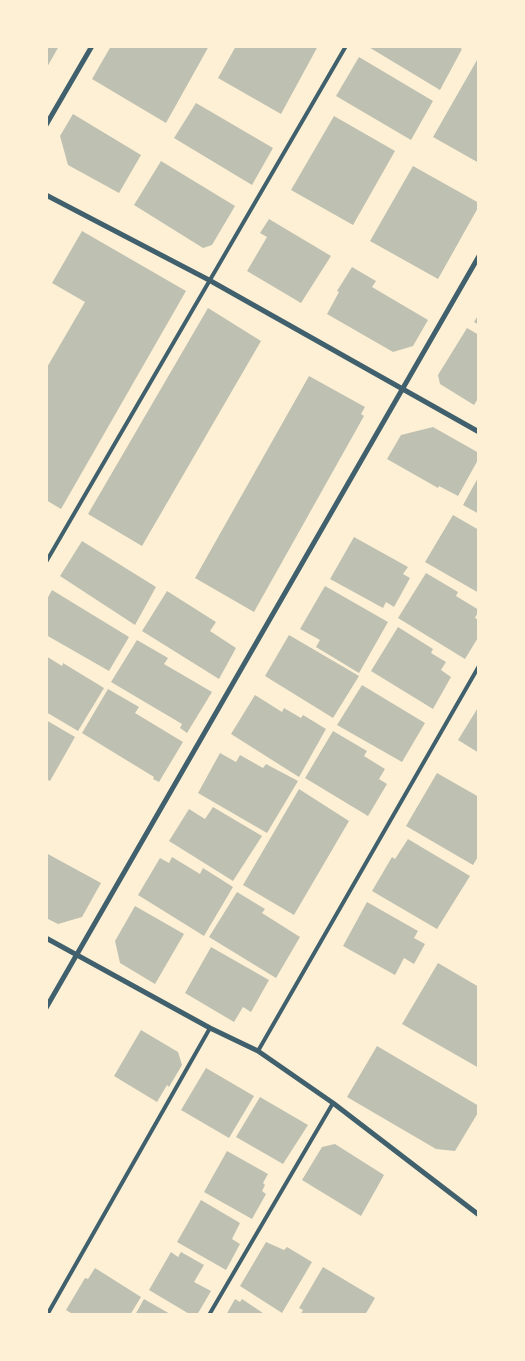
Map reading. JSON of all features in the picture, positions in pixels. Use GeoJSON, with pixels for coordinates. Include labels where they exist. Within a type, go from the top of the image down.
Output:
{"type":"FeatureCollection","features":[{"type":"Feature","properties":{"kind":"street"},"geometry":{"type":"LineString","coordinates":[[46,125],[92,46]]}},
{"type":"Feature","properties":{"kind":"street"},"geometry":{"type":"LineString","coordinates":[[46,195],[209,280],[479,432]]}},
{"type":"Feature","properties":{"kind":"street"},"geometry":{"type":"LineString","coordinates":[[46,1008],[479,256]]}},
{"type":"Feature","properties":{"kind":"street"},"geometry":{"type":"LineString","coordinates":[[46,938],[210,1028],[258,1051],[333,1103],[479,1215]]}},
{"type":"Feature","properties":{"kind":"lane"},"geometry":{"type":"LineString","coordinates":[[46,562],[346,46]]}},
{"type":"Feature","properties":{"kind":"lane"},"geometry":{"type":"LineString","coordinates":[[258,1051],[479,666]]}},
{"type":"Feature","properties":{"kind":"lane"},"geometry":{"type":"LineString","coordinates":[[47,1315],[210,1028]]}},
{"type":"Feature","properties":{"kind":"lane"},"geometry":{"type":"LineString","coordinates":[[209,1315],[333,1103]]}},
{"type":"Feature","properties":{"kind":"building"},"geometry":{"type":"Polygon","coordinates":[[[46,46],[59,46],[46,69],[46,46]]]}},
{"type":"Feature","properties":{"kind":"building"},"geometry":{"type":"Polygon","coordinates":[[[111,46],[209,46],[166,123],[92,79],[111,46]]]}},
{"type":"Feature","properties":{"kind":"building"},"geometry":{"type":"Polygon","coordinates":[[[236,46],[318,46],[281,114],[218,78],[236,46]]]}},
{"type":"Feature","properties":{"kind":"building"},"geometry":{"type":"Polygon","coordinates":[[[367,46],[457,46],[462,49],[440,90],[367,46]]]}},
{"type":"Feature","properties":{"kind":"building"},"geometry":{"type":"Polygon","coordinates":[[[359,57],[433,101],[411,140],[336,96],[359,57]]]}},
{"type":"Feature","properties":{"kind":"building"},"geometry":{"type":"Polygon","coordinates":[[[477,60],[479,61],[479,163],[433,137],[477,60]]]}},
{"type":"Feature","properties":{"kind":"building"},"geometry":{"type":"Polygon","coordinates":[[[196,103],[273,148],[252,185],[174,138],[196,103]]]}},
{"type":"Feature","properties":{"kind":"building"},"geometry":{"type":"Polygon","coordinates":[[[73,114],[141,155],[119,193],[68,165],[60,136],[73,114]]]}},
{"type":"Feature","properties":{"kind":"building"},"geometry":{"type":"Polygon","coordinates":[[[334,116],[395,151],[353,225],[291,190],[334,116]]]}},
{"type":"Feature","properties":{"kind":"building"},"geometry":{"type":"Polygon","coordinates":[[[161,161],[235,206],[212,245],[203,248],[134,205],[161,161]]]}},
{"type":"Feature","properties":{"kind":"building"},"geometry":{"type":"Polygon","coordinates":[[[413,166],[479,203],[438,279],[370,241],[413,166]]]}},
{"type":"Feature","properties":{"kind":"building"},"geometry":{"type":"Polygon","coordinates":[[[269,219],[331,256],[301,303],[247,271],[267,237],[260,233],[269,219]]]}},
{"type":"Feature","properties":{"kind":"building"},"geometry":{"type":"Polygon","coordinates":[[[82,231],[186,291],[61,509],[46,500],[46,369],[85,302],[52,283],[82,231]]]}},
{"type":"Feature","properties":{"kind":"building"},"geometry":{"type":"Polygon","coordinates":[[[352,267],[376,281],[372,287],[428,320],[413,346],[393,352],[327,314],[339,292],[337,291],[352,267]]]}},
{"type":"Feature","properties":{"kind":"building"},"geometry":{"type":"Polygon","coordinates":[[[208,308],[261,341],[142,546],[88,514],[208,308]]]}},
{"type":"Feature","properties":{"kind":"building"},"geometry":{"type":"Polygon","coordinates":[[[479,314],[479,325],[474,322],[479,314]]]}},
{"type":"Feature","properties":{"kind":"building"},"geometry":{"type":"Polygon","coordinates":[[[467,328],[479,335],[479,397],[474,405],[440,384],[438,375],[467,328]]]}},
{"type":"Feature","properties":{"kind":"building"},"geometry":{"type":"Polygon","coordinates":[[[309,376],[365,407],[361,414],[364,416],[254,612],[195,578],[309,376]]]}},
{"type":"Feature","properties":{"kind":"building"},"geometry":{"type":"Polygon","coordinates":[[[433,427],[479,453],[479,458],[458,496],[439,486],[438,488],[387,459],[401,435],[433,427]]]}},
{"type":"Feature","properties":{"kind":"building"},"geometry":{"type":"Polygon","coordinates":[[[479,476],[479,514],[463,505],[479,476]]]}},
{"type":"Feature","properties":{"kind":"building"},"geometry":{"type":"Polygon","coordinates":[[[453,515],[479,530],[479,593],[425,562],[453,515]]]}},
{"type":"Feature","properties":{"kind":"building"},"geometry":{"type":"Polygon","coordinates":[[[354,537],[408,567],[403,574],[410,578],[394,607],[386,602],[383,608],[330,579],[354,537]]]}},
{"type":"Feature","properties":{"kind":"building"},"geometry":{"type":"Polygon","coordinates":[[[82,541],[156,587],[135,625],[60,576],[82,541]]]}},
{"type":"Feature","properties":{"kind":"building"},"geometry":{"type":"Polygon","coordinates":[[[426,573],[458,592],[456,596],[479,610],[475,618],[479,620],[479,636],[465,659],[398,618],[426,573]]]}},
{"type":"Feature","properties":{"kind":"building"},"geometry":{"type":"Polygon","coordinates":[[[325,586],[388,622],[359,673],[316,647],[320,640],[300,629],[325,586]]]}},
{"type":"Feature","properties":{"kind":"building"},"geometry":{"type":"Polygon","coordinates":[[[52,590],[129,637],[109,671],[46,635],[46,601],[52,590]]]}},
{"type":"Feature","properties":{"kind":"building"},"geometry":{"type":"Polygon","coordinates":[[[167,591],[216,622],[210,631],[236,648],[219,679],[142,631],[167,591]]]}},
{"type":"Feature","properties":{"kind":"building"},"geometry":{"type":"Polygon","coordinates":[[[398,627],[433,649],[431,653],[446,662],[441,670],[451,677],[433,709],[371,671],[398,627]]]}},
{"type":"Feature","properties":{"kind":"building"},"geometry":{"type":"Polygon","coordinates":[[[289,635],[359,676],[333,718],[265,676],[289,635]]]}},
{"type":"Feature","properties":{"kind":"building"},"geometry":{"type":"Polygon","coordinates":[[[137,640],[168,658],[164,664],[212,692],[187,733],[180,728],[182,724],[111,682],[137,640]]]}},
{"type":"Feature","properties":{"kind":"building"},"geometry":{"type":"Polygon","coordinates":[[[46,656],[62,666],[63,663],[104,688],[78,731],[46,712],[46,656]]]}},
{"type":"Feature","properties":{"kind":"building"},"geometry":{"type":"Polygon","coordinates":[[[362,685],[425,723],[402,762],[337,725],[362,685]]]}},
{"type":"Feature","properties":{"kind":"building"},"geometry":{"type":"Polygon","coordinates":[[[108,689],[139,707],[135,713],[183,742],[159,782],[153,779],[154,777],[82,733],[108,689]]]}},
{"type":"Feature","properties":{"kind":"building"},"geometry":{"type":"Polygon","coordinates":[[[255,695],[282,712],[284,708],[301,718],[303,715],[326,729],[299,777],[231,734],[255,695]]]}},
{"type":"Feature","properties":{"kind":"building"},"geometry":{"type":"Polygon","coordinates":[[[479,706],[479,753],[458,740],[479,706]]]}},
{"type":"Feature","properties":{"kind":"building"},"geometry":{"type":"Polygon","coordinates":[[[46,720],[75,737],[50,781],[46,779],[46,720]]]}},
{"type":"Feature","properties":{"kind":"building"},"geometry":{"type":"Polygon","coordinates":[[[333,731],[367,751],[364,756],[385,769],[379,779],[387,784],[368,816],[305,778],[333,731]]]}},
{"type":"Feature","properties":{"kind":"building"},"geometry":{"type":"Polygon","coordinates":[[[220,753],[236,762],[240,755],[263,768],[266,764],[298,781],[267,833],[198,793],[220,753]]]}},
{"type":"Feature","properties":{"kind":"building"},"geometry":{"type":"Polygon","coordinates":[[[437,773],[479,797],[479,855],[473,865],[406,826],[437,773]]]}},
{"type":"Feature","properties":{"kind":"building"},"geometry":{"type":"Polygon","coordinates":[[[299,789],[349,821],[294,915],[243,885],[299,789]]]}},
{"type":"Feature","properties":{"kind":"building"},"geometry":{"type":"Polygon","coordinates":[[[213,807],[262,836],[233,881],[169,841],[189,809],[205,819],[213,807]]]}},
{"type":"Feature","properties":{"kind":"building"},"geometry":{"type":"Polygon","coordinates":[[[408,839],[470,876],[437,929],[372,891],[392,857],[395,859],[408,839]]]}},
{"type":"Feature","properties":{"kind":"building"},"geometry":{"type":"Polygon","coordinates":[[[46,853],[101,883],[82,917],[58,924],[46,918],[46,853]]]}},
{"type":"Feature","properties":{"kind":"building"},"geometry":{"type":"Polygon","coordinates":[[[172,857],[200,874],[203,868],[233,887],[204,936],[138,895],[160,858],[169,863],[172,857]]]}},
{"type":"Feature","properties":{"kind":"building"},"geometry":{"type":"Polygon","coordinates":[[[237,892],[265,909],[262,913],[300,937],[276,978],[209,937],[237,892]]]}},
{"type":"Feature","properties":{"kind":"building"},"geometry":{"type":"Polygon","coordinates":[[[367,902],[418,931],[414,938],[425,944],[414,964],[404,958],[395,975],[343,946],[367,902]]]}},
{"type":"Feature","properties":{"kind":"building"},"geometry":{"type":"Polygon","coordinates":[[[135,906],[184,934],[155,984],[120,963],[115,941],[135,906]]]}},
{"type":"Feature","properties":{"kind":"building"},"geometry":{"type":"Polygon","coordinates":[[[211,947],[269,980],[251,1012],[243,1007],[234,1022],[185,993],[211,947]]]}},
{"type":"Feature","properties":{"kind":"building"},"geometry":{"type":"Polygon","coordinates":[[[438,963],[479,987],[479,1068],[402,1024],[438,963]]]}},
{"type":"Feature","properties":{"kind":"building"},"geometry":{"type":"Polygon","coordinates":[[[141,1030],[178,1052],[182,1065],[169,1087],[167,1085],[157,1102],[114,1076],[141,1030]]]}},
{"type":"Feature","properties":{"kind":"building"},"geometry":{"type":"Polygon","coordinates":[[[377,1046],[479,1106],[479,1111],[455,1151],[436,1149],[347,1097],[377,1046]]]}},
{"type":"Feature","properties":{"kind":"building"},"geometry":{"type":"Polygon","coordinates":[[[206,1068],[254,1096],[229,1138],[181,1110],[206,1068]]]}},
{"type":"Feature","properties":{"kind":"building"},"geometry":{"type":"Polygon","coordinates":[[[260,1097],[308,1125],[283,1164],[236,1137],[260,1097]]]}},
{"type":"Feature","properties":{"kind":"building"},"geometry":{"type":"Polygon","coordinates":[[[335,1144],[384,1175],[361,1216],[302,1180],[322,1147],[335,1144]]]}},
{"type":"Feature","properties":{"kind":"building"},"geometry":{"type":"Polygon","coordinates":[[[227,1151],[268,1174],[263,1183],[265,1185],[262,1191],[266,1194],[252,1219],[204,1192],[227,1151]]]}},
{"type":"Feature","properties":{"kind":"building"},"geometry":{"type":"Polygon","coordinates":[[[201,1200],[240,1223],[232,1239],[240,1244],[226,1270],[177,1242],[201,1200]]]}},
{"type":"Feature","properties":{"kind":"building"},"geometry":{"type":"Polygon","coordinates":[[[266,1242],[284,1250],[287,1247],[312,1262],[282,1313],[240,1286],[266,1242]]]}},
{"type":"Feature","properties":{"kind":"building"},"geometry":{"type":"Polygon","coordinates":[[[171,1252],[178,1257],[181,1252],[204,1265],[194,1282],[211,1291],[197,1315],[191,1315],[149,1290],[171,1252]]]}},
{"type":"Feature","properties":{"kind":"building"},"geometry":{"type":"Polygon","coordinates":[[[323,1267],[375,1298],[365,1315],[300,1315],[303,1310],[299,1308],[323,1267]]]}},
{"type":"Feature","properties":{"kind":"building"},"geometry":{"type":"Polygon","coordinates":[[[95,1268],[141,1297],[130,1315],[74,1315],[66,1310],[85,1278],[88,1279],[95,1268]]]}},
{"type":"Feature","properties":{"kind":"building"},"geometry":{"type":"Polygon","coordinates":[[[144,1299],[172,1315],[135,1315],[144,1299]]]}},
{"type":"Feature","properties":{"kind":"building"},"geometry":{"type":"Polygon","coordinates":[[[235,1299],[240,1302],[242,1299],[266,1315],[226,1315],[235,1299]]]}}]}
